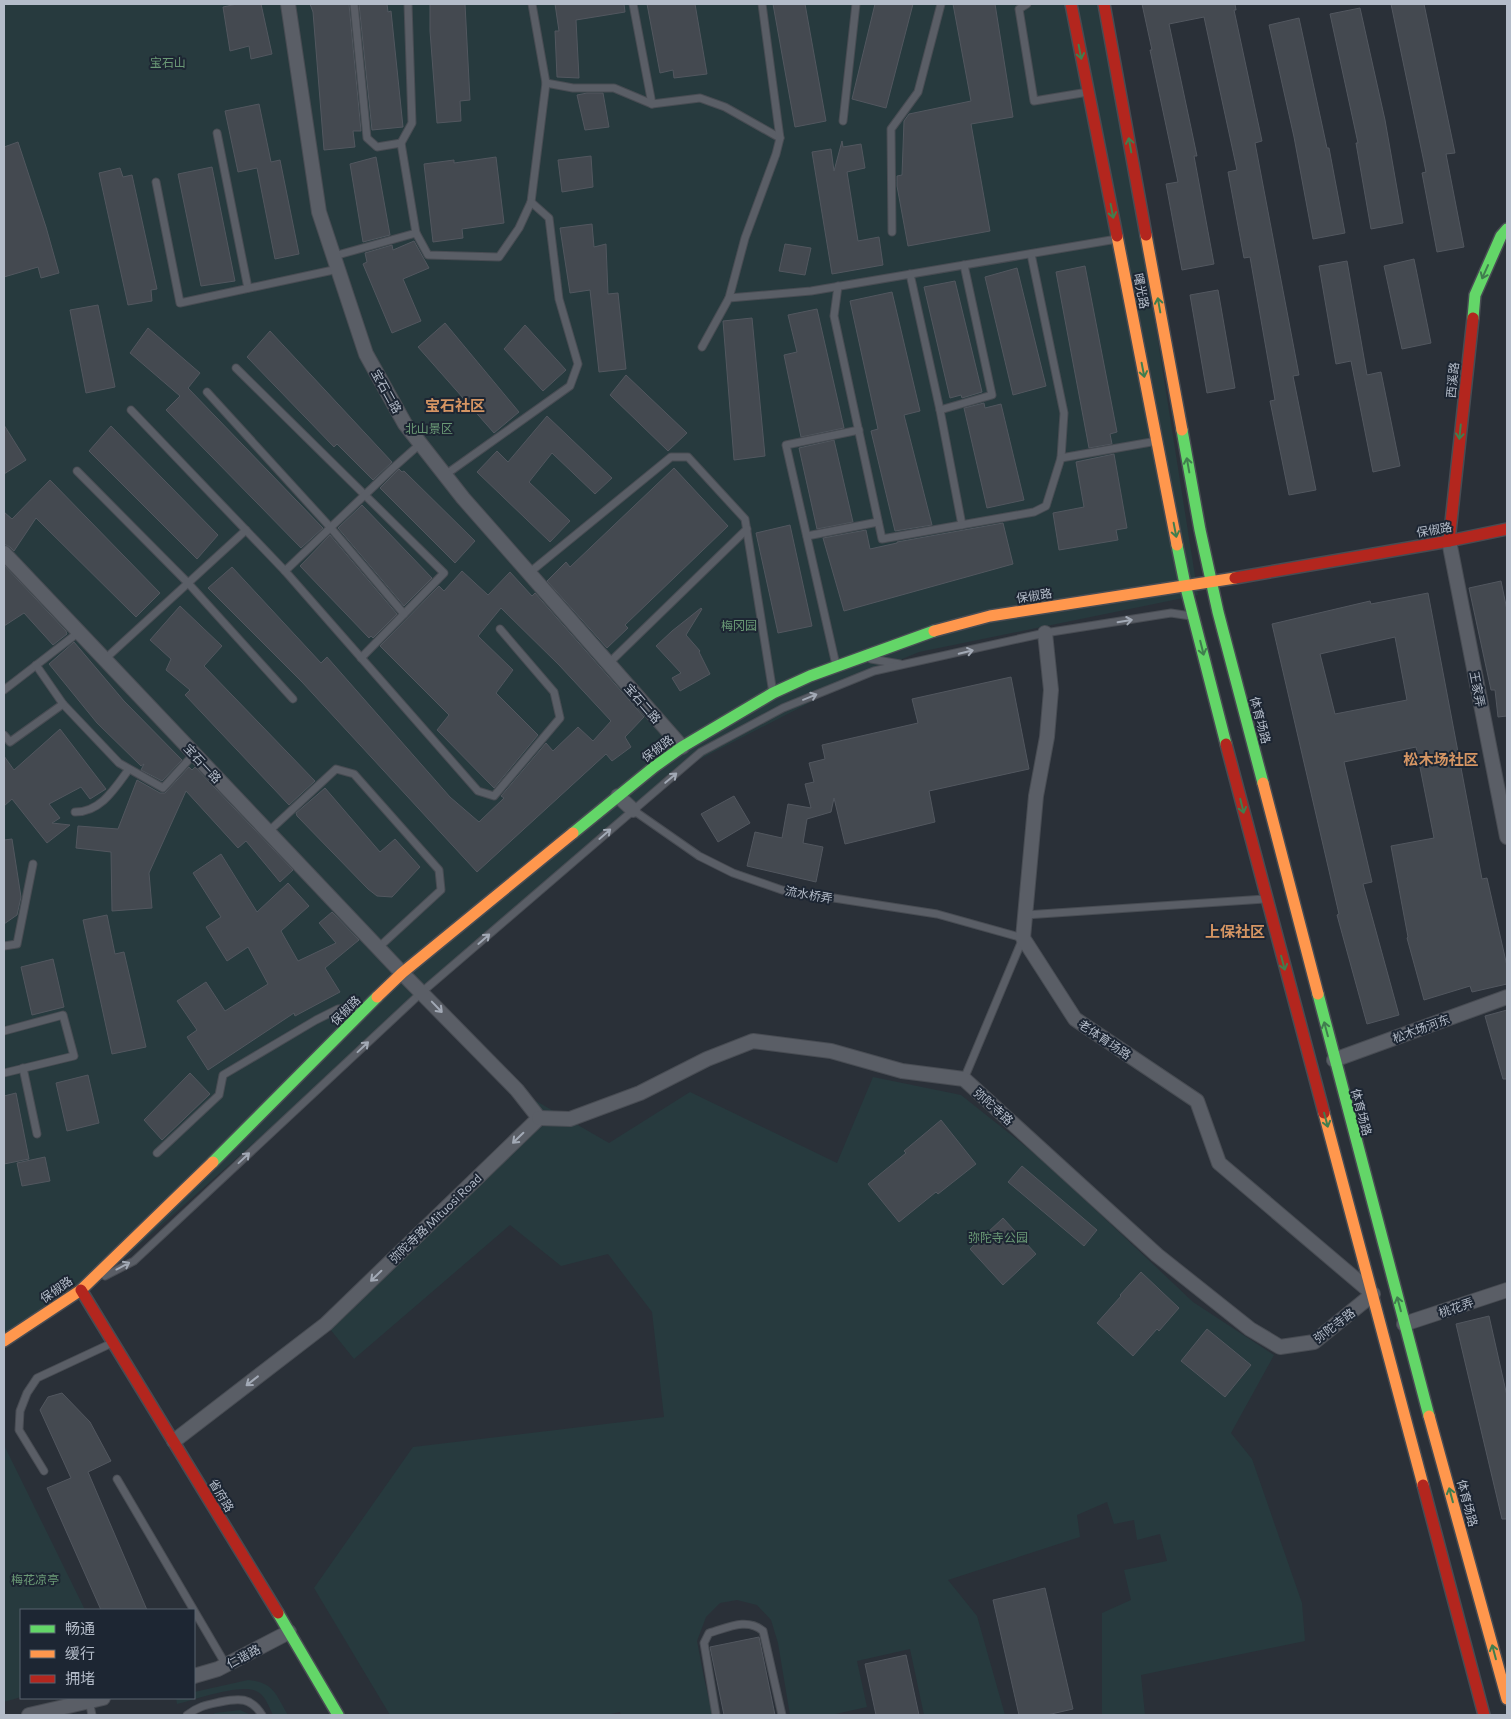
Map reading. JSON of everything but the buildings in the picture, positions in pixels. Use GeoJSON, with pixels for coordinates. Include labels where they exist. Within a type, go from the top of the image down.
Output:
{"type":"FeatureCollection","features":[{"type":"Feature","properties":{"kind":"main road","name":"曙光路"},"geometry":{"type":"LineString","coordinates":[[1070,4],[1185,584]]}},
{"type":"Feature","properties":{"kind":"main road","name":"曙光路"},"geometry":{"type":"LineString","coordinates":[[1104,4],[1200,530]]}},
{"type":"Feature","properties":{"kind":"main road","name":"西溪路"},"geometry":{"type":"LineString","coordinates":[[1449,541],[1475,295],[1501,236],[1507,229]]}},
{"type":"Feature","properties":{"kind":"main road","name":"保俶路"},"geometry":{"type":"LineString","coordinates":[[4,1341],[80,1290],[166,1208],[402,973],[618,796],[682,747],[773,693],[858,657],[940,629],[990,616],[1212,581],[1449,541],[1507,529]]}},
{"type":"Feature","properties":{"kind":"main road","name":"体育场路"},"geometry":{"type":"LineString","coordinates":[[1200,530],[1334,1060],[1507,1699]]}},
{"type":"Feature","properties":{"kind":"main road"},"geometry":{"type":"LineString","coordinates":[[1185,584],[1266,899],[1484,1715]]}},
{"type":"Feature","properties":{"kind":"main road","name":"省府路"},"geometry":{"type":"LineString","coordinates":[[80,1290],[174,1441],[338,1715]]}},
{"type":"Feature","properties":{"kind":"street","name":"宝石二路"},"geometry":{"type":"LineString","coordinates":[[288,4],[319,212],[366,354],[405,424],[444,475],[682,747]]}},
{"type":"Feature","properties":{"kind":"street","name":"王家弄"},"geometry":{"type":"LineString","coordinates":[[1449,541],[1503,791],[1507,837]]}},
{"type":"Feature","properties":{"kind":"street","name":"宝石一路"},"geometry":{"type":"LineString","coordinates":[[4,553],[402,973]]}},
{"type":"Feature","properties":{"kind":"street"},"geometry":{"type":"LineString","coordinates":[[1023,938],[1036,796],[1047,736],[1051,690],[1045,634]]}},
{"type":"Feature","properties":{"kind":"street","name":"流水桥弄"},"geometry":{"type":"LineString","coordinates":[[618,796],[633,810]]}},
{"type":"Feature","properties":{"kind":"street","name":"老体育场路"},"geometry":{"type":"LineString","coordinates":[[1023,938],[1075,1019],[1197,1101],[1219,1163],[1373,1294]]}},
{"type":"Feature","properties":{"kind":"street"},"geometry":{"type":"LineString","coordinates":[[402,973],[517,1090],[539,1118]]}},
{"type":"Feature","properties":{"kind":"street","name":"松木场河东"},"geometry":{"type":"LineString","coordinates":[[1334,1060],[1507,997]]}},
{"type":"Feature","properties":{"kind":"street","name":"弥陀寺路"},"geometry":{"type":"LineString","coordinates":[[539,1118],[570,1119],[640,1093],[706,1059],[753,1041],[831,1051],[902,1071],[964,1079],[1157,1254],[1250,1329],[1280,1347],[1314,1342],[1373,1294]]}},
{"type":"Feature","properties":{"kind":"street","name":"弥陀寺路 Mituosi Road"},"geometry":{"type":"LineString","coordinates":[[174,1441],[326,1324],[539,1118]]}},
{"type":"Feature","properties":{"kind":"street","name":"桃花弄"},"geometry":{"type":"LineString","coordinates":[[1404,1324],[1507,1290]]}},
{"type":"Feature","properties":{"kind":"street","name":"仁谐路"},"geometry":{"type":"LineString","coordinates":[[195,1676],[218,1669],[289,1632]]}},
{"type":"Feature","properties":{"kind":"street"},"geometry":{"type":"LineString","coordinates":[[29,1715],[99,1699]]}},
{"type":"Feature","properties":{"kind":"lane"},"geometry":{"type":"LineString","coordinates":[[354,4],[367,138],[377,147],[402,143]]}},
{"type":"Feature","properties":{"kind":"lane"},"geometry":{"type":"LineString","coordinates":[[408,4],[412,123],[402,143],[416,233],[428,255],[499,257],[519,228],[531,202],[546,83],[532,4]]}},
{"type":"Feature","properties":{"kind":"lane"},"geometry":{"type":"LineString","coordinates":[[633,4],[652,104]]}},
{"type":"Feature","properties":{"kind":"lane"},"geometry":{"type":"LineString","coordinates":[[702,347],[729,298],[745,238],[776,154],[780,138],[762,4]]}},
{"type":"Feature","properties":{"kind":"lane"},"geometry":{"type":"LineString","coordinates":[[844,121],[856,4]]}},
{"type":"Feature","properties":{"kind":"lane"},"geometry":{"type":"LineString","coordinates":[[892,232],[891,129],[918,92],[941,4]]}},
{"type":"Feature","properties":{"kind":"lane"},"geometry":{"type":"LineString","coordinates":[[1027,4],[1019,9],[1034,101],[1088,92]]}},
{"type":"Feature","properties":{"kind":"lane"},"geometry":{"type":"LineString","coordinates":[[546,83],[573,88],[614,88],[652,104],[700,98],[725,107],[780,138]]}},
{"type":"Feature","properties":{"kind":"lane"},"geometry":{"type":"LineString","coordinates":[[217,133],[248,288]]}},
{"type":"Feature","properties":{"kind":"lane"},"geometry":{"type":"LineString","coordinates":[[156,182],[180,303],[248,288],[336,262],[416,233]]}},
{"type":"Feature","properties":{"kind":"lane"},"geometry":{"type":"LineString","coordinates":[[444,475],[570,386],[578,364],[559,299],[549,218],[531,202]]}},
{"type":"Feature","properties":{"kind":"lane"},"geometry":{"type":"LineString","coordinates":[[729,298],[812,291],[1117,239]]}},
{"type":"Feature","properties":{"kind":"lane"},"geometry":{"type":"LineString","coordinates":[[838,286],[834,316],[882,539],[1034,512],[1046,506],[1061,458],[1064,413],[1031,254]]}},
{"type":"Feature","properties":{"kind":"lane"},"geometry":{"type":"LineString","coordinates":[[940,410],[992,394],[964,265]]}},
{"type":"Feature","properties":{"kind":"lane"},"geometry":{"type":"LineString","coordinates":[[910,274],[940,410],[962,525]]}},
{"type":"Feature","properties":{"kind":"lane"},"geometry":{"type":"LineString","coordinates":[[236,368],[444,573],[361,658]]}},
{"type":"Feature","properties":{"kind":"lane"},"geometry":{"type":"LineString","coordinates":[[207,392],[330,527],[404,614]]}},
{"type":"Feature","properties":{"kind":"lane"},"geometry":{"type":"LineString","coordinates":[[131,410],[285,571],[478,791],[494,796],[560,718],[554,692],[500,629]]}},
{"type":"Feature","properties":{"kind":"lane"},"geometry":{"type":"LineString","coordinates":[[836,665],[786,445],[859,430]]}},
{"type":"Feature","properties":{"kind":"lane"},"geometry":{"type":"LineString","coordinates":[[1061,458],[1157,440]]}},
{"type":"Feature","properties":{"kind":"lane"},"geometry":{"type":"LineString","coordinates":[[285,571],[420,444]]}},
{"type":"Feature","properties":{"kind":"lane"},"geometry":{"type":"LineString","coordinates":[[529,573],[671,457],[688,457],[745,519],[773,693]]}},
{"type":"Feature","properties":{"kind":"lane"},"geometry":{"type":"LineString","coordinates":[[77,471],[188,583],[293,699]]}},
{"type":"Feature","properties":{"kind":"lane"},"geometry":{"type":"LineString","coordinates":[[807,536],[878,522]]}},
{"type":"Feature","properties":{"kind":"lane"},"geometry":{"type":"LineString","coordinates":[[608,664],[747,529]]}},
{"type":"Feature","properties":{"kind":"lane"},"geometry":{"type":"LineString","coordinates":[[105,659],[246,530]]}},
{"type":"Feature","properties":{"kind":"lane"},"geometry":{"type":"LineString","coordinates":[[80,1290],[134,1261],[422,992],[702,752],[783,708],[874,671],[1045,634],[1171,613],[1194,616]]}},
{"type":"Feature","properties":{"kind":"lane"},"geometry":{"type":"LineString","coordinates":[[4,690],[79,632]]}},
{"type":"Feature","properties":{"kind":"lane"},"geometry":{"type":"LineString","coordinates":[[858,657],[905,665]]}},
{"type":"Feature","properties":{"kind":"lane"},"geometry":{"type":"LineString","coordinates":[[36,665],[63,704],[119,763],[129,769],[163,788],[194,754]]}},
{"type":"Feature","properties":{"kind":"lane"},"geometry":{"type":"LineString","coordinates":[[4,735],[10,742],[63,704]]}},
{"type":"Feature","properties":{"kind":"lane"},"geometry":{"type":"LineString","coordinates":[[75,812],[85,812],[98,806],[129,769]]}},
{"type":"Feature","properties":{"kind":"lane"},"geometry":{"type":"LineString","coordinates":[[268,832],[336,769],[354,774],[439,870],[441,890],[378,948]]}},
{"type":"Feature","properties":{"kind":"lane","name":"流水桥弄"},"geometry":{"type":"LineString","coordinates":[[633,810],[699,856],[733,873],[757,882],[782,890],[937,914],[1023,938]]}},
{"type":"Feature","properties":{"kind":"lane"},"geometry":{"type":"LineString","coordinates":[[4,946],[17,944],[32,864]]}},
{"type":"Feature","properties":{"kind":"lane"},"geometry":{"type":"LineString","coordinates":[[1024,915],[1266,899]]}},
{"type":"Feature","properties":{"kind":"lane"},"geometry":{"type":"LineString","coordinates":[[964,1079],[1023,938]]}},
{"type":"Feature","properties":{"kind":"lane"},"geometry":{"type":"LineString","coordinates":[[157,1153],[219,1095],[223,1074],[331,1012],[338,1009],[368,1007]]}},
{"type":"Feature","properties":{"kind":"lane"},"geometry":{"type":"LineString","coordinates":[[4,1031],[63,1015],[74,1056],[4,1073]]}},
{"type":"Feature","properties":{"kind":"lane"},"geometry":{"type":"LineString","coordinates":[[23,1068],[37,1134]]}},
{"type":"Feature","properties":{"kind":"lane"},"geometry":{"type":"LineString","coordinates":[[44,1471],[19,1430],[20,1411],[27,1392],[37,1378],[113,1342]]}},
{"type":"Feature","properties":{"kind":"lane"},"geometry":{"type":"LineString","coordinates":[[117,1479],[193,1609]]}},
{"type":"Feature","properties":{"kind":"lane"},"geometry":{"type":"LineString","coordinates":[[195,1612],[226,1665]]}},
{"type":"Feature","properties":{"kind":"lane"},"geometry":{"type":"LineString","coordinates":[[716,1715],[704,1643],[709,1632],[745,1623],[756,1624],[763,1630],[782,1715]]}},
{"type":"Feature","properties":{"kind":"lane"},"geometry":{"type":"LineString","coordinates":[[187,1715],[198,1707],[236,1699],[252,1703],[262,1715]]}},
{"type":"Feature","properties":{"kind":"lane"},"geometry":{"type":"LineString","coordinates":[[89,1701],[92,1715]]}},
{"type":"Feature","properties":{"kind":"green space","name":"北山景区"},"geometry":{"type":"Polygon","coordinates":[[[4,4],[1105,4],[1198,595],[919,652],[859,677],[681,769],[596,839],[105,1275],[4,1349],[4,4]]]}},
{"type":"Feature","properties":{"kind":"green space","name":"弥陀寺公园"},"geometry":{"type":"Polygon","coordinates":[[[873,1077],[961,1095],[1044,1161],[1193,1302],[1274,1355],[1231,1433],[1252,1459],[1302,1603],[1305,1641],[1141,1675],[1145,1715],[1102,1715],[1102,1613],[1131,1600],[1124,1570],[1167,1561],[1160,1534],[1137,1540],[1134,1520],[1114,1524],[1107,1502],[1077,1515],[1080,1537],[948,1580],[977,1616],[1005,1715],[924,1715],[910,1649],[857,1661],[867,1707],[831,1715],[790,1715],[778,1643],[771,1620],[757,1605],[737,1600],[720,1603],[706,1617],[697,1641],[713,1715],[621,1715],[620,1712],[606,1715],[390,1715],[314,1588],[413,1447],[664,1417],[652,1312],[608,1254],[561,1266],[510,1225],[354,1359],[326,1324],[539,1118],[517,1090],[609,1143],[690,1092],[837,1163],[873,1077]]]}},
{"type":"Feature","properties":{"kind":"green space","name":"梅花凉亭"},"geometry":{"type":"Polygon","coordinates":[[[4,1445],[85,1609],[20,1609],[20,1697],[4,1702],[4,1445]]]}},
{"type":"Feature","properties":{"kind":"green space"},"geometry":{"type":"Polygon","coordinates":[[[248,1680],[257,1681],[273,1691],[288,1715],[273,1715],[263,1697],[251,1689],[231,1690],[177,1704],[176,1699],[195,1699],[195,1692],[248,1680]]]}},
{"type":"Feature","properties":{"kind":"green space"},"geometry":{"type":"Polygon","coordinates":[[[240,1710],[251,1715],[212,1715],[215,1713],[240,1710]]]}},
{"type":"Feature","properties":{"kind":"traffic: fast"},"geometry":{"type":"LineString","coordinates":[[1473,318],[1475,295],[1501,236],[1507,229]]}},
{"type":"Feature","properties":{"kind":"traffic: fast"},"geometry":{"type":"LineString","coordinates":[[1182,430],[1200,530],[1218,612],[1263,783]]}},
{"type":"Feature","properties":{"kind":"traffic: fast"},"geometry":{"type":"LineString","coordinates":[[1177,545],[1185,584],[1226,744]]}},
{"type":"Feature","properties":{"kind":"traffic: fast"},"geometry":{"type":"LineString","coordinates":[[573,833],[654,767],[682,747],[773,693],[810,676],[934,631]]}},
{"type":"Feature","properties":{"kind":"traffic: fast"},"geometry":{"type":"LineString","coordinates":[[1318,994],[1429,1416]]}},
{"type":"Feature","properties":{"kind":"traffic: fast"},"geometry":{"type":"LineString","coordinates":[[213,1162],[377,997]]}},
{"type":"Feature","properties":{"kind":"traffic: fast"},"geometry":{"type":"LineString","coordinates":[[278,1613],[338,1715]]}},
{"type":"Feature","properties":{"kind":"traffic: slow"},"geometry":{"type":"LineString","coordinates":[[1146,235],[1182,430]]}},
{"type":"Feature","properties":{"kind":"traffic: slow"},"geometry":{"type":"LineString","coordinates":[[1117,236],[1177,545]]}},
{"type":"Feature","properties":{"kind":"traffic: slow"},"geometry":{"type":"LineString","coordinates":[[934,631],[990,616],[1235,578]]}},
{"type":"Feature","properties":{"kind":"traffic: slow"},"geometry":{"type":"LineString","coordinates":[[1263,783],[1318,994]]}},
{"type":"Feature","properties":{"kind":"traffic: slow"},"geometry":{"type":"LineString","coordinates":[[377,997],[402,973],[573,833]]}},
{"type":"Feature","properties":{"kind":"traffic: slow"},"geometry":{"type":"LineString","coordinates":[[1324,1113],[1423,1485]]}},
{"type":"Feature","properties":{"kind":"traffic: slow"},"geometry":{"type":"LineString","coordinates":[[4,1341],[81,1290],[213,1162]]}},
{"type":"Feature","properties":{"kind":"traffic: slow"},"geometry":{"type":"LineString","coordinates":[[1429,1416],[1507,1699]]}},
{"type":"Feature","properties":{"kind":"traffic: jam"},"geometry":{"type":"LineString","coordinates":[[1071,4],[1117,236]]}},
{"type":"Feature","properties":{"kind":"traffic: jam"},"geometry":{"type":"LineString","coordinates":[[1104,4],[1146,235]]}},
{"type":"Feature","properties":{"kind":"traffic: jam"},"geometry":{"type":"LineString","coordinates":[[1449,541],[1473,318]]}},
{"type":"Feature","properties":{"kind":"traffic: jam"},"geometry":{"type":"LineString","coordinates":[[1235,578],[1449,541],[1507,529]]}},
{"type":"Feature","properties":{"kind":"traffic: jam"},"geometry":{"type":"LineString","coordinates":[[1226,744],[1324,1113]]}},
{"type":"Feature","properties":{"kind":"traffic: jam"},"geometry":{"type":"LineString","coordinates":[[81,1290],[278,1613]]}},
{"type":"Feature","properties":{"kind":"traffic: jam"},"geometry":{"type":"LineString","coordinates":[[1423,1485],[1484,1715]]}},
{"type":"Feature","properties":{"kind":"district","name":"宝石社区"},"geometry":{"type":"Point","coordinates":[455,405]}},
{"type":"Feature","properties":{"kind":"district","name":"松木场社区"},"geometry":{"type":"Point","coordinates":[1441,759]}},
{"type":"Feature","properties":{"kind":"district","name":"上保社区"},"geometry":{"type":"Point","coordinates":[1235,931]}},
{"type":"Feature","properties":{"kind":"park label","name":"宝石山"},"geometry":{"type":"Point","coordinates":[168,62]}},
{"type":"Feature","properties":{"kind":"park label","name":"梅冈园"},"geometry":{"type":"Point","coordinates":[739,625]}}]}
